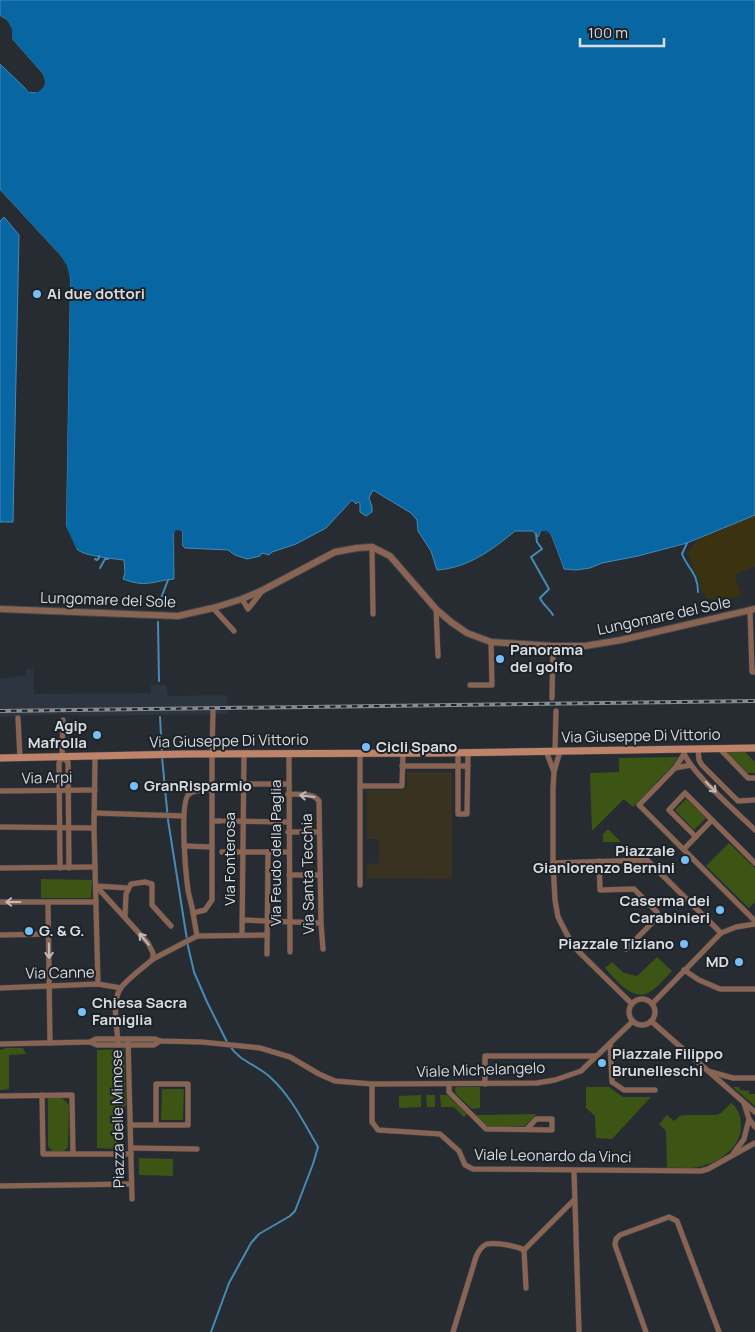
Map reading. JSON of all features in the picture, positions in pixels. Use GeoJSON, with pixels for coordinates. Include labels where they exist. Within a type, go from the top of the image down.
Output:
{"type":"FeatureCollection","features":[{"type":"Feature","properties":{"kind":"main road","name":"Via Giuseppe Di Vittorio"},"geometry":{"type":"LineString","coordinates":[[0,758],[185,754],[683,751],[755,748]]}},
{"type":"Feature","properties":{"kind":"street","name":"Lungomare del Sole"},"geometry":{"type":"LineString","coordinates":[[0,609],[178,616],[242,599],[335,552],[372,547],[390,556],[436,610],[451,622],[467,633],[491,642],[585,646],[753,610]]}},
{"type":"Feature","properties":{"kind":"street"},"geometry":{"type":"LineString","coordinates":[[372,547],[373,614]]}},
{"type":"Feature","properties":{"kind":"street","name":"Lungomare del Sole"},"geometry":{"type":"LineString","coordinates":[[242,599],[248,609],[263,590]]}},
{"type":"Feature","properties":{"kind":"street"},"geometry":{"type":"LineString","coordinates":[[213,608],[234,631]]}},
{"type":"Feature","properties":{"kind":"street"},"geometry":{"type":"LineString","coordinates":[[436,610],[438,656]]}},
{"type":"Feature","properties":{"kind":"street"},"geometry":{"type":"LineString","coordinates":[[753,610],[754,672]]}},
{"type":"Feature","properties":{"kind":"street"},"geometry":{"type":"LineString","coordinates":[[470,685],[492,685],[491,642]]}},
{"type":"Feature","properties":{"kind":"street"},"geometry":{"type":"LineString","coordinates":[[552,698],[553,646]]}},
{"type":"Feature","properties":{"kind":"street"},"geometry":{"type":"LineString","coordinates":[[194,913],[205,910],[210,906],[212,900],[213,711]]}},
{"type":"Feature","properties":{"kind":"street"},"geometry":{"type":"LineString","coordinates":[[556,711],[557,751],[554,772],[553,862],[558,917],[568,938],[584,958],[632,1004]]}},
{"type":"Feature","properties":{"kind":"street"},"geometry":{"type":"LineString","coordinates":[[18,718],[20,758]]}},
{"type":"Feature","properties":{"kind":"street"},"geometry":{"type":"LineString","coordinates":[[60,868],[59,764],[62,757],[63,720]]}},
{"type":"Feature","properties":{"kind":"street"},"geometry":{"type":"LineString","coordinates":[[698,749],[699,760],[702,765],[738,801],[755,800]]}},
{"type":"Feature","properties":{"kind":"street"},"geometry":{"type":"LineString","coordinates":[[720,749],[748,778],[755,778]]}},
{"type":"Feature","properties":{"kind":"street"},"geometry":{"type":"LineString","coordinates":[[546,751],[554,772]]}},
{"type":"Feature","properties":{"kind":"street"},"geometry":{"type":"LineString","coordinates":[[683,751],[691,765],[755,830]]}},
{"type":"Feature","properties":{"kind":"street"},"geometry":{"type":"LineString","coordinates":[[652,1004],[721,933],[755,922],[639,805],[675,768],[683,751]]}},
{"type":"Feature","properties":{"kind":"street"},"geometry":{"type":"LineString","coordinates":[[360,753],[360,885]]}},
{"type":"Feature","properties":{"kind":"street"},"geometry":{"type":"LineString","coordinates":[[360,786],[402,786],[403,753]]}},
{"type":"Feature","properties":{"kind":"street"},"geometry":{"type":"LineString","coordinates":[[458,753],[458,814],[467,814],[468,753]]}},
{"type":"Feature","properties":{"kind":"street","name":"Via Fonterosa"},"geometry":{"type":"LineString","coordinates":[[242,934],[244,754]]}},
{"type":"Feature","properties":{"kind":"street","name":"Via Feudo della Paglia"},"geometry":{"type":"LineString","coordinates":[[289,754],[290,952]]}},
{"type":"Feature","properties":{"kind":"street"},"geometry":{"type":"LineString","coordinates":[[62,757],[68,762],[69,868]]}},
{"type":"Feature","properties":{"kind":"street"},"geometry":{"type":"LineString","coordinates":[[95,757],[94,828],[98,984]]}},
{"type":"Feature","properties":{"kind":"street"},"geometry":{"type":"LineString","coordinates":[[675,768],[691,765]]}},
{"type":"Feature","properties":{"kind":"street"},"geometry":{"type":"LineString","coordinates":[[402,766],[468,766]]}},
{"type":"Feature","properties":{"kind":"street"},"geometry":{"type":"LineString","coordinates":[[243,784],[288,784]]}},
{"type":"Feature","properties":{"kind":"street","name":"Via Arpi"},"geometry":{"type":"LineString","coordinates":[[0,792],[95,790]]}},
{"type":"Feature","properties":{"kind":"street"},"geometry":{"type":"LineString","coordinates":[[197,936],[194,913],[188,891],[184,846],[184,816],[186,798],[190,793],[197,790],[212,790]]}},
{"type":"Feature","properties":{"kind":"street"},"geometry":{"type":"LineString","coordinates":[[696,837],[669,810],[685,793],[755,863]]}},
{"type":"Feature","properties":{"kind":"street","name":"Via Santa Tecchia"},"geometry":{"type":"LineString","coordinates":[[288,794],[312,796],[319,801],[323,949]]}},
{"type":"Feature","properties":{"kind":"street"},"geometry":{"type":"LineString","coordinates":[[94,813],[176,814],[184,816]]}},
{"type":"Feature","properties":{"kind":"street"},"geometry":{"type":"LineString","coordinates":[[684,849],[712,820]]}},
{"type":"Feature","properties":{"kind":"street"},"geometry":{"type":"LineString","coordinates":[[212,821],[288,822]]}},
{"type":"Feature","properties":{"kind":"street"},"geometry":{"type":"LineString","coordinates":[[0,827],[94,828]]}},
{"type":"Feature","properties":{"kind":"street"},"geometry":{"type":"LineString","coordinates":[[288,832],[319,832]]}},
{"type":"Feature","properties":{"kind":"street"},"geometry":{"type":"LineString","coordinates":[[184,846],[212,847]]}},
{"type":"Feature","properties":{"kind":"street"},"geometry":{"type":"LineString","coordinates":[[222,852],[289,852]]}},
{"type":"Feature","properties":{"kind":"street"},"geometry":{"type":"LineString","coordinates":[[267,954],[268,852]]}},
{"type":"Feature","properties":{"kind":"street"},"geometry":{"type":"LineString","coordinates":[[553,862],[647,860],[721,933]]}},
{"type":"Feature","properties":{"kind":"street"},"geometry":{"type":"LineString","coordinates":[[599,861],[600,890],[634,889],[658,914],[658,918],[626,949]]}},
{"type":"Feature","properties":{"kind":"street"},"geometry":{"type":"LineString","coordinates":[[0,868],[95,868]]}},
{"type":"Feature","properties":{"kind":"street"},"geometry":{"type":"LineString","coordinates":[[289,875],[320,875]]}},
{"type":"Feature","properties":{"kind":"street"},"geometry":{"type":"LineString","coordinates":[[125,918],[128,888],[131,884],[145,882],[152,884],[152,906],[171,926]]}},
{"type":"Feature","properties":{"kind":"street"},"geometry":{"type":"LineString","coordinates":[[96,886],[128,888]]}},
{"type":"Feature","properties":{"kind":"street"},"geometry":{"type":"LineString","coordinates":[[96,886],[148,943],[153,952],[153,959]]}},
{"type":"Feature","properties":{"kind":"street"},"geometry":{"type":"LineString","coordinates":[[0,902],[96,902]]}},
{"type":"Feature","properties":{"kind":"street"},"geometry":{"type":"LineString","coordinates":[[48,902],[50,1043]]}},
{"type":"Feature","properties":{"kind":"street"},"geometry":{"type":"LineString","coordinates":[[242,920],[321,923]]}},
{"type":"Feature","properties":{"kind":"street"},"geometry":{"type":"LineString","coordinates":[[0,935],[48,934]]}},
{"type":"Feature","properties":{"kind":"street"},"geometry":{"type":"LineString","coordinates":[[118,1042],[116,1009],[121,988],[153,959],[197,936],[267,935]]}},
{"type":"Feature","properties":{"kind":"street"},"geometry":{"type":"LineString","coordinates":[[684,970],[699,980],[720,989],[755,988]]}},
{"type":"Feature","properties":{"kind":"street","name":"Via Canne"},"geometry":{"type":"LineString","coordinates":[[0,988],[98,984],[121,988]]}},
{"type":"Feature","properties":{"kind":"street"},"geometry":{"type":"LineString","coordinates":[[642,999],[652,1004],[655,1013],[651,1021],[642,1025],[633,1021],[629,1013],[632,1004],[642,999]]}},
{"type":"Feature","properties":{"kind":"street","name":"Viale Michelangelo"},"geometry":{"type":"LineString","coordinates":[[160,1041],[202,1042],[260,1048],[290,1057],[319,1074],[336,1080],[370,1084],[537,1084],[556,1080],[581,1071],[633,1021]]}},
{"type":"Feature","properties":{"kind":"street"},"geometry":{"type":"LineString","coordinates":[[651,1021],[755,1112]]}},
{"type":"Feature","properties":{"kind":"street"},"geometry":{"type":"LineString","coordinates":[[1,1044],[90,1042],[97,1045],[128,1039],[155,1039],[160,1041]]}},
{"type":"Feature","properties":{"kind":"street","name":"Piazza delle Mimose"},"geometry":{"type":"LineString","coordinates":[[128,1039],[132,1199]]}},
{"type":"Feature","properties":{"kind":"street"},"geometry":{"type":"LineString","coordinates":[[118,1042],[129,1045],[154,1045],[160,1041]]}},
{"type":"Feature","properties":{"kind":"street"},"geometry":{"type":"LineString","coordinates":[[610,1044],[612,1082],[624,1090],[655,1090]]}},
{"type":"Feature","properties":{"kind":"street"},"geometry":{"type":"LineString","coordinates":[[485,1084],[485,1056],[596,1056]]}},
{"type":"Feature","properties":{"kind":"street"},"geometry":{"type":"LineString","coordinates":[[709,1072],[733,1078],[755,1078]]}},
{"type":"Feature","properties":{"kind":"street"},"geometry":{"type":"LineString","coordinates":[[724,1085],[733,1078]]}},
{"type":"Feature","properties":{"kind":"street"},"geometry":{"type":"LineString","coordinates":[[130,1125],[156,1125],[188,1125],[188,1084],[156,1084],[156,1125]]}},
{"type":"Feature","properties":{"kind":"street","name":"Viale Leonardo da Vinci"},"geometry":{"type":"LineString","coordinates":[[370,1084],[372,1122],[378,1130],[440,1134],[459,1151],[465,1165],[473,1169],[701,1171],[755,1143]]}},
{"type":"Feature","properties":{"kind":"street"},"geometry":{"type":"LineString","coordinates":[[450,1084],[449,1092],[486,1129],[552,1130],[552,1119],[536,1119],[527,1129]]}},
{"type":"Feature","properties":{"kind":"street"},"geometry":{"type":"LineString","coordinates":[[42,1095],[43,1154],[197,1149]]}},
{"type":"Feature","properties":{"kind":"street"},"geometry":{"type":"LineString","coordinates":[[0,1096],[72,1095],[74,1154]]}},
{"type":"Feature","properties":{"kind":"street"},"geometry":{"type":"LineString","coordinates":[[744,1102],[749,1119],[755,1127]]}},
{"type":"Feature","properties":{"kind":"street"},"geometry":{"type":"LineString","coordinates":[[732,1156],[744,1139],[749,1119]]}},
{"type":"Feature","properties":{"kind":"street"},"geometry":{"type":"LineString","coordinates":[[574,1171],[579,1332]]}},
{"type":"Feature","properties":{"kind":"street"},"geometry":{"type":"LineString","coordinates":[[0,1186],[131,1184]]}},
{"type":"Feature","properties":{"kind":"street"},"geometry":{"type":"LineString","coordinates":[[526,1288],[524,1250],[574,1200]]}},
{"type":"Feature","properties":{"kind":"street"},"geometry":{"type":"LineString","coordinates":[[646,1332],[615,1245],[616,1239],[620,1235],[669,1217],[677,1221],[719,1332]]}},
{"type":"Feature","properties":{"kind":"street"},"geometry":{"type":"LineString","coordinates":[[453,1332],[480,1249],[486,1244],[514,1246],[524,1250]]}},
{"type":"Feature","properties":{"kind":"shaded area"},"geometry":{"type":"Polygon","coordinates":[[[26,669],[33,669],[34,694],[151,693],[151,685],[166,685],[168,696],[227,695],[228,714],[82,716],[65,714],[0,717],[0,679],[27,675],[26,669]]]}},
{"type":"Feature","properties":{"kind":"shaded area"},"geometry":{"type":"Polygon","coordinates":[[[407,772],[452,772],[452,879],[367,878],[367,864],[379,863],[379,839],[367,839],[367,790],[407,790],[407,772]]]}},
{"type":"Feature","properties":{"kind":"green space"},"geometry":{"type":"Polygon","coordinates":[[[726,752],[745,752],[755,762],[755,773],[747,773],[726,752]]]}},
{"type":"Feature","properties":{"kind":"green space"},"geometry":{"type":"Polygon","coordinates":[[[678,757],[673,765],[633,807],[624,799],[592,831],[590,773],[619,772],[619,758],[678,757]]]}},
{"type":"Feature","properties":{"kind":"green space"},"geometry":{"type":"Polygon","coordinates":[[[686,799],[706,818],[694,830],[675,810],[686,799]]]}},
{"type":"Feature","properties":{"kind":"green space"},"geometry":{"type":"Polygon","coordinates":[[[608,829],[621,842],[603,842],[603,834],[608,829]]]}},
{"type":"Feature","properties":{"kind":"green space"},"geometry":{"type":"Polygon","coordinates":[[[729,843],[755,868],[755,902],[749,908],[706,866],[729,843]]]}},
{"type":"Feature","properties":{"kind":"green space"},"geometry":{"type":"Polygon","coordinates":[[[41,879],[92,880],[91,898],[41,898],[41,879]]]}},
{"type":"Feature","properties":{"kind":"green space"},"geometry":{"type":"Polygon","coordinates":[[[657,957],[672,971],[657,987],[645,994],[638,994],[625,989],[605,968],[612,962],[624,973],[637,976],[657,957]]]}},
{"type":"Feature","properties":{"kind":"green space"},"geometry":{"type":"Polygon","coordinates":[[[23,1048],[26,1054],[9,1055],[9,1089],[0,1090],[0,1050],[23,1048]]]}},
{"type":"Feature","properties":{"kind":"green space"},"geometry":{"type":"Polygon","coordinates":[[[124,1049],[126,1105],[118,1113],[118,1149],[97,1148],[97,1050],[124,1049]]]}},
{"type":"Feature","properties":{"kind":"green space"},"geometry":{"type":"Polygon","coordinates":[[[457,1087],[480,1087],[480,1108],[472,1109],[456,1094],[455,1089],[457,1087]]]}},
{"type":"Feature","properties":{"kind":"green space"},"geometry":{"type":"Polygon","coordinates":[[[586,1087],[609,1087],[623,1097],[651,1097],[612,1139],[596,1138],[595,1116],[586,1108],[586,1087]]]}},
{"type":"Feature","properties":{"kind":"green space"},"geometry":{"type":"Polygon","coordinates":[[[733,1087],[749,1091],[749,1094],[755,1094],[755,1106],[733,1087]]]}},
{"type":"Feature","properties":{"kind":"green space"},"geometry":{"type":"Polygon","coordinates":[[[162,1089],[184,1089],[183,1120],[161,1120],[162,1089]]]}},
{"type":"Feature","properties":{"kind":"green space"},"geometry":{"type":"Polygon","coordinates":[[[421,1095],[421,1107],[399,1108],[399,1096],[421,1095]]]}},
{"type":"Feature","properties":{"kind":"green space"},"geometry":{"type":"Polygon","coordinates":[[[426,1095],[435,1095],[435,1107],[427,1107],[426,1095]]]}},
{"type":"Feature","properties":{"kind":"green space"},"geometry":{"type":"Polygon","coordinates":[[[440,1095],[447,1095],[467,1114],[464,1117],[454,1107],[441,1107],[440,1095]]]}},
{"type":"Feature","properties":{"kind":"green space"},"geometry":{"type":"Polygon","coordinates":[[[48,1098],[62,1098],[69,1105],[68,1147],[64,1151],[52,1151],[48,1146],[48,1098]]]}},
{"type":"Feature","properties":{"kind":"green space"},"geometry":{"type":"Polygon","coordinates":[[[731,1103],[739,1114],[741,1127],[737,1142],[727,1154],[706,1165],[694,1168],[667,1168],[666,1131],[659,1124],[667,1115],[674,1121],[684,1115],[717,1115],[731,1103]]]}},
{"type":"Feature","properties":{"kind":"green space"},"geometry":{"type":"Polygon","coordinates":[[[536,1114],[525,1126],[487,1126],[476,1115],[536,1114]]]}},
{"type":"Feature","properties":{"kind":"green space"},"geometry":{"type":"Polygon","coordinates":[[[139,1158],[173,1159],[173,1176],[139,1175],[139,1158]]]}},
{"type":"Feature","properties":{"kind":"sand"},"geometry":{"type":"Polygon","coordinates":[[[755,515],[755,566],[734,575],[742,596],[719,601],[707,598],[700,588],[700,582],[687,553],[698,539],[755,515]]]}},
{"type":"Feature","properties":{"kind":"water"},"geometry":{"type":"Polygon","coordinates":[[[0,0],[755,0],[755,515],[687,543],[576,570],[564,569],[551,535],[541,531],[538,537],[533,531],[515,531],[497,545],[469,562],[448,569],[437,570],[431,551],[418,531],[417,520],[411,513],[373,490],[369,498],[372,512],[366,516],[360,512],[360,503],[356,504],[352,500],[326,528],[296,544],[272,552],[269,555],[262,553],[260,556],[247,559],[235,555],[228,550],[185,548],[182,545],[182,531],[174,533],[174,579],[149,583],[131,582],[123,579],[125,573],[124,560],[93,556],[78,550],[72,542],[66,526],[70,278],[61,256],[0,190],[0,64],[29,92],[34,93],[44,87],[43,74],[12,39],[7,20],[0,16],[0,0]]]}},
{"type":"Feature","properties":{"kind":"water"},"geometry":{"type":"Polygon","coordinates":[[[4,217],[19,235],[13,522],[0,522],[0,221],[4,217]]]}},
{"type":"Feature","properties":{"kind":"pier"},"geometry":{"type":"Polygon","coordinates":[[[0,16],[7,20],[12,29],[12,39],[43,74],[44,87],[38,92],[29,92],[26,87],[34,90],[39,88],[43,82],[41,75],[10,40],[9,30],[5,22],[0,19],[0,16]]]}},
{"type":"Feature","properties":{"kind":"pier"},"geometry":{"type":"Polygon","coordinates":[[[0,190],[61,256],[67,266],[70,278],[66,526],[77,550],[76,553],[63,526],[68,278],[65,267],[59,258],[0,193],[0,190]]]}},
{"type":"Feature","properties":{"kind":"pier"},"geometry":{"type":"Polygon","coordinates":[[[176,530],[182,531],[182,545],[179,533],[177,533],[178,563],[176,566],[177,580],[175,581],[174,533],[176,530]]]}},
{"type":"Feature","properties":{"kind":"pier"},"geometry":{"type":"Polygon","coordinates":[[[541,531],[547,531],[551,535],[563,567],[560,566],[546,533],[543,533],[539,539],[541,531]]]}},
{"type":"Feature","properties":{"kind":"waterway"},"geometry":{"type":"LineString","coordinates":[[536,534],[537,542],[542,549],[531,557],[549,589],[540,598],[553,615]]}},
{"type":"Feature","properties":{"kind":"waterway"},"geometry":{"type":"LineString","coordinates":[[687,543],[682,554],[695,576],[698,592]]}},
{"type":"Feature","properties":{"kind":"waterway"},"geometry":{"type":"LineString","coordinates":[[95,559],[97,560],[99,556]]}},
{"type":"Feature","properties":{"kind":"waterway"},"geometry":{"type":"LineString","coordinates":[[100,568],[105,559],[108,559]]}},
{"type":"Feature","properties":{"kind":"waterway"},"geometry":{"type":"LineString","coordinates":[[158,606],[168,580]]}},
{"type":"Feature","properties":{"kind":"waterway"},"geometry":{"type":"LineString","coordinates":[[158,622],[159,681]]}},
{"type":"Feature","properties":{"kind":"waterway"},"geometry":{"type":"LineString","coordinates":[[160,717],[162,753]]}},
{"type":"Feature","properties":{"kind":"waterway"},"geometry":{"type":"LineString","coordinates":[[162,757],[168,820],[188,946],[194,972],[227,1042]]}},
{"type":"Feature","properties":{"kind":"waterway"},"geometry":{"type":"LineString","coordinates":[[211,1332],[229,1283],[251,1243],[259,1234],[290,1216],[295,1211],[318,1147],[297,1110],[278,1084],[243,1059],[230,1046]]}},
{"type":"Feature","properties":{"kind":"railway"},"geometry":{"type":"LineString","coordinates":[[0,711],[755,701]]}},
{"type":"Feature","properties":{"kind":"place","name":"Ai due dottori"},"geometry":{"type":"Point","coordinates":[37,294]}},
{"type":"Feature","properties":{"kind":"place","name":"Panorama del golfo"},"geometry":{"type":"Point","coordinates":[500,659]}},
{"type":"Feature","properties":{"kind":"place","name":"Agip Mafrolla"},"geometry":{"type":"Point","coordinates":[97,735]}},
{"type":"Feature","properties":{"kind":"place","name":"Cicli Spano"},"geometry":{"type":"Point","coordinates":[366,747]}},
{"type":"Feature","properties":{"kind":"place","name":"GranRisparmio"},"geometry":{"type":"Point","coordinates":[134,786]}},
{"type":"Feature","properties":{"kind":"place","name":"Piazzale Gianlorenzo Bernini"},"geometry":{"type":"Point","coordinates":[685,860]}},
{"type":"Feature","properties":{"kind":"place","name":"Caserma dei Carabinieri"},"geometry":{"type":"Point","coordinates":[720,910]}},
{"type":"Feature","properties":{"kind":"place","name":"G. & G."},"geometry":{"type":"Point","coordinates":[29,931]}},
{"type":"Feature","properties":{"kind":"place","name":"Piazzale Tiziano"},"geometry":{"type":"Point","coordinates":[684,944]}},
{"type":"Feature","properties":{"kind":"place","name":"MD"},"geometry":{"type":"Point","coordinates":[739,962]}},
{"type":"Feature","properties":{"kind":"place","name":"Chiesa Sacra Famiglia"},"geometry":{"type":"Point","coordinates":[82,1012]}},
{"type":"Feature","properties":{"kind":"place","name":"Piazzale Filippo Brunelleschi"},"geometry":{"type":"Point","coordinates":[602,1063]}}]}
